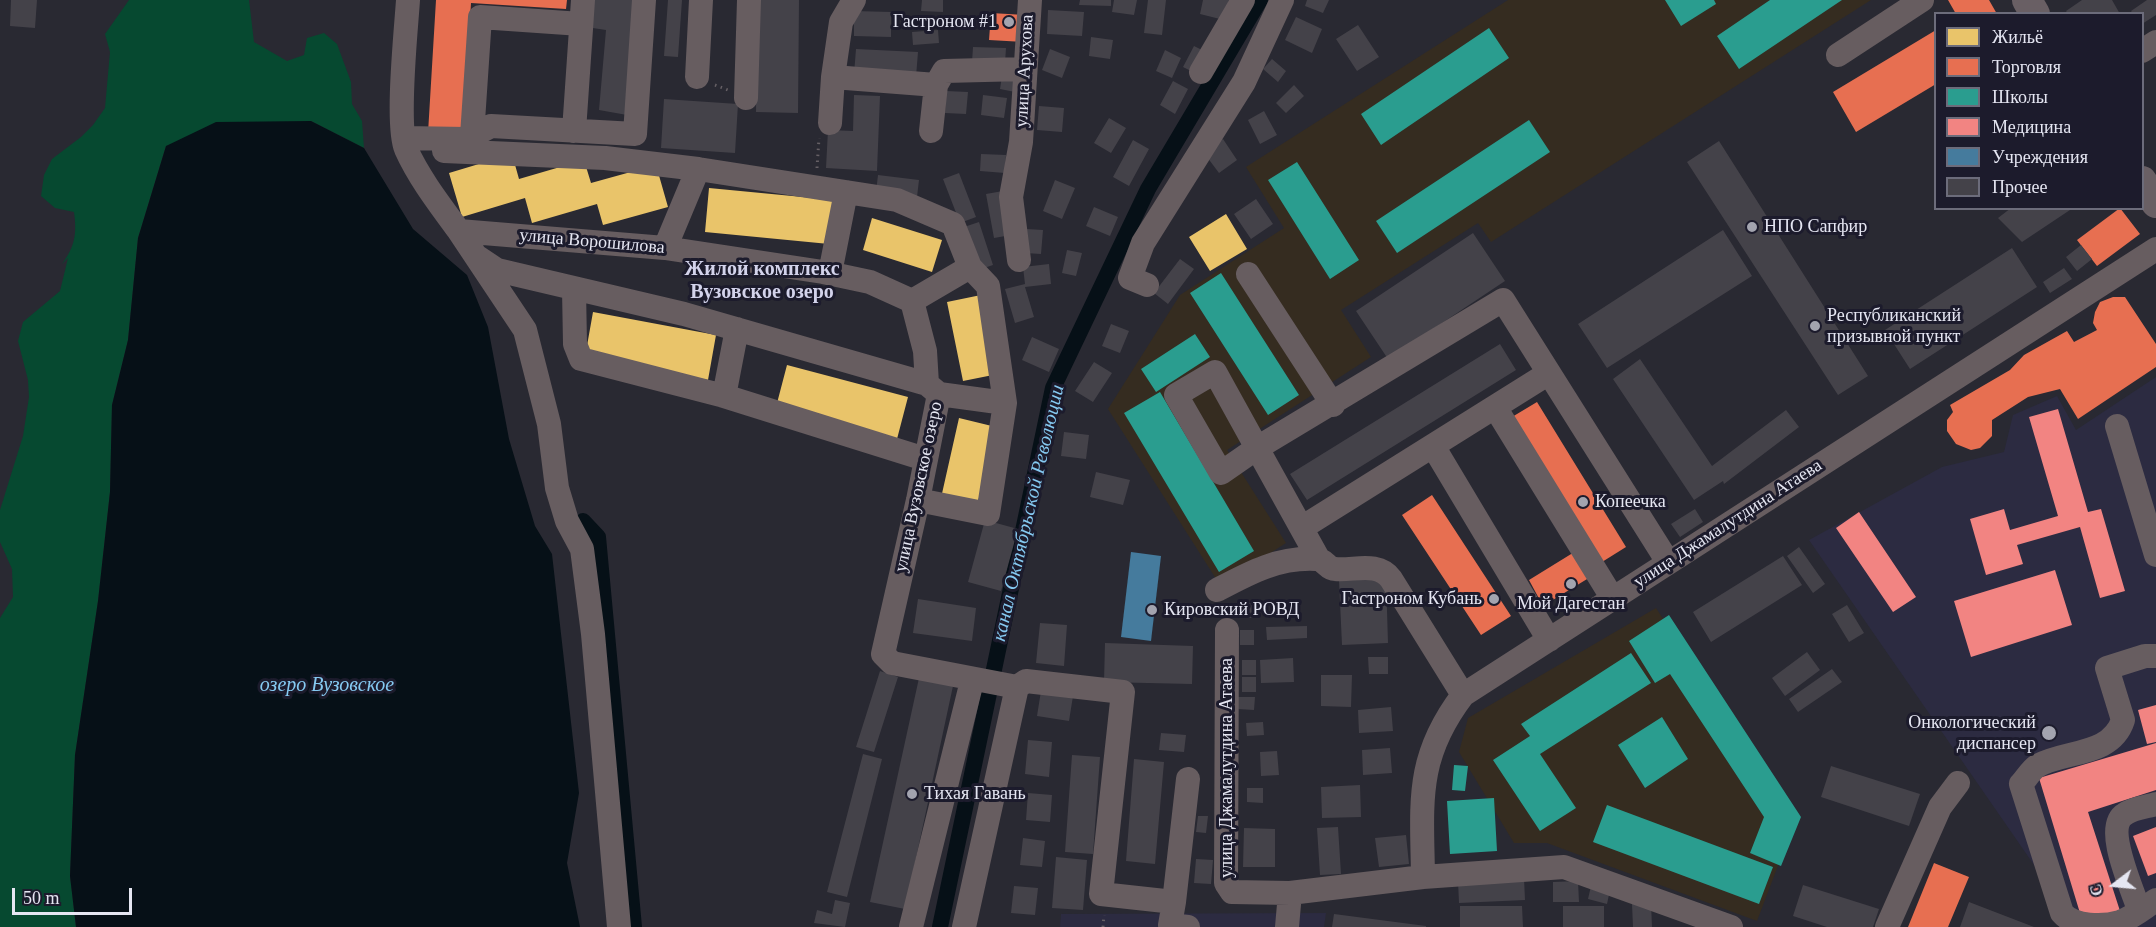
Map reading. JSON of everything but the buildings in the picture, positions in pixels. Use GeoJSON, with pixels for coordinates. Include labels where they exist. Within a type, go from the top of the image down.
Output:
{"type":"FeatureCollection","features":[{"type":"Feature","properties":{"kind":"main road"},"geometry":{"type":"LineString","coordinates":[[2144,184],[2156,203]]}},
{"type":"Feature","properties":{"kind":"main road"},"geometry":{"type":"LineString","coordinates":[[2144,190],[2156,209]]}},
{"type":"Feature","properties":{"kind":"street"},"geometry":{"type":"LineString","coordinates":[[408,0],[404,137],[433,196],[525,330],[549,424],[557,488],[567,520],[582,549],[593,634],[619,927]]}},
{"type":"Feature","properties":{"kind":"street"},"geometry":{"type":"LineString","coordinates":[[574,130],[583,0]]}},
{"type":"Feature","properties":{"kind":"street"},"geometry":{"type":"LineString","coordinates":[[404,137],[454,140],[472,136],[491,126],[635,134],[645,0]]}},
{"type":"Feature","properties":{"kind":"street"},"geometry":{"type":"LineString","coordinates":[[697,77],[701,0]]}},
{"type":"Feature","properties":{"kind":"street"},"geometry":{"type":"LineString","coordinates":[[746,98],[749,0]]}},
{"type":"Feature","properties":{"kind":"street"},"geometry":{"type":"LineString","coordinates":[[830,123],[832,77],[841,22],[854,0]]}},
{"type":"Feature","properties":{"kind":"street","name":"улица Арухова"},"geometry":{"type":"LineString","coordinates":[[1019,260],[1011,197],[1021,142],[1030,0]]}},
{"type":"Feature","properties":{"kind":"street"},"geometry":{"type":"LineString","coordinates":[[1201,72],[1243,0]]}},
{"type":"Feature","properties":{"kind":"street"},"geometry":{"type":"LineString","coordinates":[[1147,285],[1130,278],[1143,243],[1244,82],[1282,0]]}},
{"type":"Feature","properties":{"kind":"street"},"geometry":{"type":"LineString","coordinates":[[1838,55],[1922,0]]}},
{"type":"Feature","properties":{"kind":"street"},"geometry":{"type":"LineString","coordinates":[[472,136],[480,17],[582,24]]}},
{"type":"Feature","properties":{"kind":"street"},"geometry":{"type":"LineString","coordinates":[[931,131],[936,85],[944,71],[1025,69]]}},
{"type":"Feature","properties":{"kind":"street"},"geometry":{"type":"LineString","coordinates":[[832,77],[936,85]]}},
{"type":"Feature","properties":{"kind":"street"},"geometry":{"type":"LineString","coordinates":[[404,137],[456,153],[605,158],[698,169],[897,200],[953,224],[970,267],[988,286],[1005,403],[988,514],[918,501]]}},
{"type":"Feature","properties":{"kind":"street"},"geometry":{"type":"LineString","coordinates":[[665,248],[698,169]]}},
{"type":"Feature","properties":{"kind":"street"},"geometry":{"type":"LineString","coordinates":[[830,273],[846,192]]}},
{"type":"Feature","properties":{"kind":"street","name":"улица Ворошилова"},"geometry":{"type":"LineString","coordinates":[[459,231],[665,248],[830,273],[870,282],[912,301]]}},
{"type":"Feature","properties":{"kind":"street","name":"улица Джамалутдина Атаева"},"geometry":{"type":"LineString","coordinates":[[1423,877],[1421,793],[1426,766],[1447,716],[1463,695],[2156,249]]}},
{"type":"Feature","properties":{"kind":"street","name":"улица Вузовское озеро"},"geometry":{"type":"LineString","coordinates":[[476,256],[496,270],[684,314],[933,389],[918,501],[883,654],[892,663],[972,681]]}},
{"type":"Feature","properties":{"kind":"street"},"geometry":{"type":"LineString","coordinates":[[970,267],[912,301],[933,389],[1005,403]]}},
{"type":"Feature","properties":{"kind":"street"},"geometry":{"type":"LineString","coordinates":[[1248,273],[1333,405]]}},
{"type":"Feature","properties":{"kind":"street"},"geometry":{"type":"LineString","coordinates":[[574,289],[575,344],[581,359],[724,396],[925,459]]}},
{"type":"Feature","properties":{"kind":"street"},"geometry":{"type":"LineString","coordinates":[[1463,695],[1385,571],[1378,568],[1330,568],[1318,558],[1303,527],[1257,448],[1333,405],[1503,300],[1668,562]]}},
{"type":"Feature","properties":{"kind":"street"},"geometry":{"type":"LineString","coordinates":[[724,396],[737,329]]}},
{"type":"Feature","properties":{"kind":"street"},"geometry":{"type":"LineString","coordinates":[[1303,527],[1549,373]]}},
{"type":"Feature","properties":{"kind":"street"},"geometry":{"type":"LineString","coordinates":[[1496,407],[1613,599]]}},
{"type":"Feature","properties":{"kind":"street"},"geometry":{"type":"LineString","coordinates":[[2117,426],[2156,555]]}},
{"type":"Feature","properties":{"kind":"street"},"geometry":{"type":"LineString","coordinates":[[1433,446],[1549,640]]}},
{"type":"Feature","properties":{"kind":"street"},"geometry":{"type":"LineString","coordinates":[[1217,590],[1273,563],[1318,558]]}},
{"type":"Feature","properties":{"kind":"street","name":"улица Джамалутдина Атаева"},"geometry":{"type":"LineString","coordinates":[[1227,630],[1226,883],[1232,892],[1290,892],[1423,877],[1564,867],[1731,927]]}},
{"type":"Feature","properties":{"kind":"street"},"geometry":{"type":"LineString","coordinates":[[2156,656],[2107,668],[2123,720],[2115,736],[2090,750],[2036,767],[2021,784],[2065,917],[2083,923],[2101,924],[2121,921],[2148,905],[2117,843],[2116,827],[2124,814],[2156,804]]}},
{"type":"Feature","properties":{"kind":"street"},"geometry":{"type":"LineString","coordinates":[[911,927],[972,681],[1017,687],[1026,681],[1123,692],[1101,894],[1176,920],[1188,779]]}},
{"type":"Feature","properties":{"kind":"street"},"geometry":{"type":"LineString","coordinates":[[964,927],[1017,687]]}},
{"type":"Feature","properties":{"kind":"street"},"geometry":{"type":"LineString","coordinates":[[1887,927],[1940,807],[1958,783]]}},
{"type":"Feature","properties":{"kind":"street"},"geometry":{"type":"LineString","coordinates":[[1287,927],[1290,892]]}},
{"type":"Feature","properties":{"kind":"path"},"geometry":{"type":"LineString","coordinates":[[697,77],[746,98]]}},
{"type":"Feature","properties":{"kind":"path"},"geometry":{"type":"LineString","coordinates":[[816,188],[819,134],[830,123]]}},
{"type":"Feature","properties":{"kind":"shaded area"},"geometry":{"type":"Polygon","coordinates":[[[1508,0],[1871,0],[1491,242],[1478,223],[1341,310],[1371,357],[1227,450],[1286,543],[1220,585],[1108,409],[1180,295],[1284,228],[1246,167],[1508,0]]]}},
{"type":"Feature","properties":{"kind":"shaded area","name":"Онкологический диспансер"},"geometry":{"type":"Polygon","coordinates":[[[2156,377],[2156,927],[2077,927],[1809,540],[1942,467],[2004,452],[2013,415],[2057,396],[2076,430],[2156,377]]]}},
{"type":"Feature","properties":{"kind":"shaded area"},"geometry":{"type":"Polygon","coordinates":[[[1656,608],[1795,821],[1757,921],[1547,843],[1514,843],[1459,752],[1468,718],[1656,608]]]}},
{"type":"Feature","properties":{"kind":"shaded area"},"geometry":{"type":"Polygon","coordinates":[[[1326,913],[1324,927],[1060,927],[1061,914],[1326,913]]]}},
{"type":"Feature","properties":{"kind":"green space"},"geometry":{"type":"Polygon","coordinates":[[[129,0],[249,0],[254,42],[287,61],[304,55],[307,38],[324,33],[337,44],[351,82],[352,104],[362,121],[364,148],[311,121],[166,146],[138,238],[128,340],[112,405],[110,492],[98,601],[75,755],[70,876],[76,927],[0,927],[0,618],[13,597],[12,569],[0,542],[0,510],[23,436],[29,397],[28,380],[18,341],[23,322],[60,291],[68,258],[62,264],[74,240],[74,212],[55,208],[41,196],[44,175],[52,159],[81,137],[105,108],[110,52],[105,34],[129,0]]]}},
{"type":"Feature","properties":{"kind":"water","name":"озеро Вузовское"},"geometry":{"type":"Polygon","coordinates":[[[311,121],[364,148],[413,229],[467,275],[488,327],[509,439],[535,526],[552,554],[579,793],[567,863],[580,927],[76,927],[70,876],[75,755],[98,601],[110,492],[112,405],[128,340],[138,238],[166,146],[216,122],[311,121]]]}},
{"type":"Feature","properties":{"kind":"waterway","name":"канал Октябрьской Революции"},"geometry":{"type":"LineString","coordinates":[[940,927],[1053,388],[1148,189],[1260,0]]}},
{"type":"Feature","properties":{"kind":"waterway"},"geometry":{"type":"LineString","coordinates":[[583,521],[598,537],[634,927]]}},
{"type":"Feature","properties":{"kind":"place","name":"Гастроном #1"},"geometry":{"type":"Point","coordinates":[1009,22]}},
{"type":"Feature","properties":{"kind":"place","name":"НПО Сапфир"},"geometry":{"type":"Point","coordinates":[1752,227]}},
{"type":"Feature","properties":{"kind":"place","name":"Республиканский призывной пункт"},"geometry":{"type":"Point","coordinates":[1815,326]}},
{"type":"Feature","properties":{"kind":"place","name":"Копеечка"},"geometry":{"type":"Point","coordinates":[1583,502]}},
{"type":"Feature","properties":{"kind":"place","name":"Мой Дагестан"},"geometry":{"type":"Point","coordinates":[1571,584]}},
{"type":"Feature","properties":{"kind":"place","name":"Гастроном Кубань"},"geometry":{"type":"Point","coordinates":[1494,599]}},
{"type":"Feature","properties":{"kind":"place","name":"Кировский РОВД"},"geometry":{"type":"Point","coordinates":[1152,610]}},
{"type":"Feature","properties":{"kind":"place","name":"Онкологический диспансер"},"geometry":{"type":"Point","coordinates":[2049,733]}},
{"type":"Feature","properties":{"kind":"place","name":"Тихая Гавань"},"geometry":{"type":"Point","coordinates":[912,794]}},
{"type":"Feature","properties":{"kind":"district","name":"Жилой комплекс Вузовское озеро"},"geometry":{"type":"Point","coordinates":[762,282]}}]}
